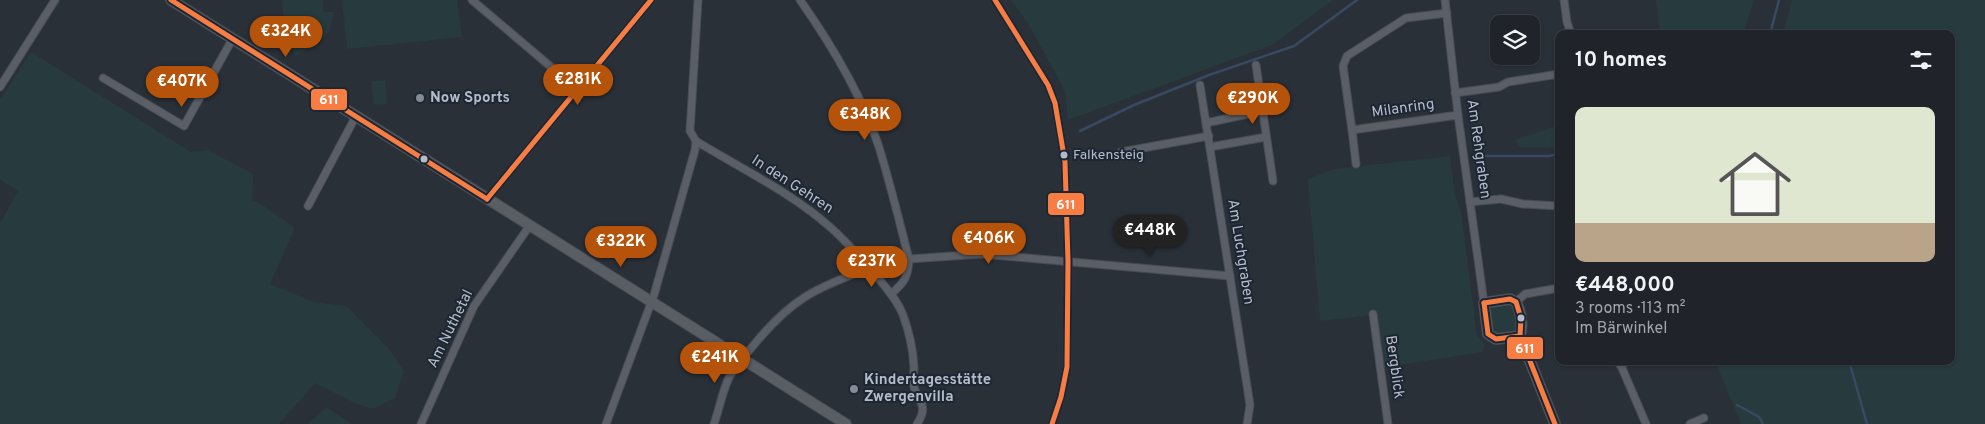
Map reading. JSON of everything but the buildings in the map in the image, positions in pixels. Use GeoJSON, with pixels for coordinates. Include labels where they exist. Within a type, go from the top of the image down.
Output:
{"type":"FeatureCollection","features":[{"type":"Feature","properties":{"kind":"main road"},"geometry":{"type":"LineString","coordinates":[[171,0],[846,424]]}},
{"type":"Feature","properties":{"kind":"main road"},"geometry":{"type":"LineString","coordinates":[[1484,303],[1510,299],[1516,302],[1520,309],[1522,329],[1520,336],[1555,424]]}},
{"type":"Feature","properties":{"kind":"main road","name":"Am Rehgraben"},"geometry":{"type":"LineString","coordinates":[[1484,303],[1488,334],[1496,339],[1520,336]]}},
{"type":"Feature","properties":{"kind":"street"},"geometry":{"type":"LineString","coordinates":[[0,87],[55,0]]}},
{"type":"Feature","properties":{"kind":"street"},"geometry":{"type":"LineString","coordinates":[[472,0],[577,89]]}},
{"type":"Feature","properties":{"kind":"street"},"geometry":{"type":"LineString","coordinates":[[487,199],[651,0]]}},
{"type":"Feature","properties":{"kind":"street"},"geometry":{"type":"LineString","coordinates":[[606,424],[652,302],[667,254],[696,141],[690,131],[698,0]]}},
{"type":"Feature","properties":{"kind":"street"},"geometry":{"type":"LineString","coordinates":[[800,0],[833,49],[860,102],[880,151],[908,258],[908,270],[904,284],[891,294]]}},
{"type":"Feature","properties":{"kind":"street"},"geometry":{"type":"LineString","coordinates":[[995,0],[1048,84],[1055,103],[1065,162],[1068,261],[1067,367],[1061,397],[1052,424]]}},
{"type":"Feature","properties":{"kind":"street","name":"Am Rehgraben"},"geometry":{"type":"LineString","coordinates":[[1445,0],[1449,25],[1447,32],[1484,303]]}},
{"type":"Feature","properties":{"kind":"street"},"geometry":{"type":"LineString","coordinates":[[1564,0],[1566,22],[1569,30]]}},
{"type":"Feature","properties":{"kind":"street","name":"Milanring"},"geometry":{"type":"LineString","coordinates":[[1356,164],[1343,66],[1347,56],[1406,18],[1447,13]]}},
{"type":"Feature","properties":{"kind":"street"},"geometry":{"type":"LineString","coordinates":[[104,78],[184,126],[233,38]]}},
{"type":"Feature","properties":{"kind":"street"},"geometry":{"type":"LineString","coordinates":[[1256,65],[1273,181]]}},
{"type":"Feature","properties":{"kind":"street"},"geometry":{"type":"LineString","coordinates":[[1455,93],[1499,87],[1508,82],[1555,75]]}},
{"type":"Feature","properties":{"kind":"street","name":"Am Luchgraben"},"geometry":{"type":"LineString","coordinates":[[1200,85],[1250,405],[1247,424]]}},
{"type":"Feature","properties":{"kind":"street"},"geometry":{"type":"LineString","coordinates":[[1206,123],[1262,111]]}},
{"type":"Feature","properties":{"kind":"street","name":"Milanring"},"geometry":{"type":"LineString","coordinates":[[1352,130],[1458,115]]}},
{"type":"Feature","properties":{"kind":"street"},"geometry":{"type":"LineString","coordinates":[[308,206],[356,116]]}},
{"type":"Feature","properties":{"kind":"street"},"geometry":{"type":"LineString","coordinates":[[1121,152],[1208,136]]}},
{"type":"Feature","properties":{"kind":"street"},"geometry":{"type":"LineString","coordinates":[[1210,147],[1266,137]]}},
{"type":"Feature","properties":{"kind":"street","name":"In den Gehren"},"geometry":{"type":"LineString","coordinates":[[696,141],[801,204],[830,226],[870,268],[891,294],[905,323],[914,369],[913,382],[923,404],[922,416],[917,424]]}},
{"type":"Feature","properties":{"kind":"street"},"geometry":{"type":"LineString","coordinates":[[1470,202],[1501,199],[1523,204],[1555,206]]}},
{"type":"Feature","properties":{"kind":"street","name":"Am Nuthetal"},"geometry":{"type":"LineString","coordinates":[[421,424],[474,306],[530,225]]}},
{"type":"Feature","properties":{"kind":"street"},"geometry":{"type":"LineString","coordinates":[[908,258],[982,254],[1230,276]]}},
{"type":"Feature","properties":{"kind":"street"},"geometry":{"type":"LineString","coordinates":[[714,424],[728,379],[769,327],[787,309],[808,294],[827,284],[870,268]]}},
{"type":"Feature","properties":{"kind":"street"},"geometry":{"type":"LineString","coordinates":[[1516,302],[1525,294],[1555,289]]}},
{"type":"Feature","properties":{"kind":"street","name":"Bergblick"},"geometry":{"type":"LineString","coordinates":[[1373,314],[1388,424]]}},
{"type":"Feature","properties":{"kind":"street"},"geometry":{"type":"LineString","coordinates":[[1621,365],[1646,424]]}},
{"type":"Feature","properties":{"kind":"street"},"geometry":{"type":"LineString","coordinates":[[1690,424],[1704,418]]}},
{"type":"Feature","properties":{"kind":"green space"},"geometry":{"type":"Polygon","coordinates":[[[282,0],[323,0],[323,12],[334,12],[329,32],[315,45],[295,56],[283,13],[282,0]]]}},
{"type":"Feature","properties":{"kind":"green space"},"geometry":{"type":"Polygon","coordinates":[[[342,0],[457,0],[462,37],[347,49],[342,0]]]}},
{"type":"Feature","properties":{"kind":"green space"},"geometry":{"type":"Polygon","coordinates":[[[1011,0],[1333,0],[1272,45],[1068,120],[1065,91],[1029,25],[1011,0]]]}},
{"type":"Feature","properties":{"kind":"green space"},"geometry":{"type":"Polygon","coordinates":[[[1656,0],[1754,0],[1744,30],[1660,30],[1656,0]]]}},
{"type":"Feature","properties":{"kind":"green space"},"geometry":{"type":"Polygon","coordinates":[[[1792,0],[1985,0],[1985,424],[1741,424],[1717,365],[1955,365],[1955,30],[1784,30],[1792,0]]]}},
{"type":"Feature","properties":{"kind":"green space"},"geometry":{"type":"Polygon","coordinates":[[[31,52],[191,152],[208,150],[253,174],[252,201],[258,202],[295,228],[270,284],[314,302],[346,306],[389,349],[404,371],[395,398],[373,409],[357,404],[315,383],[279,424],[0,424],[0,223],[18,191],[0,180],[0,100],[31,52]]]}},
{"type":"Feature","properties":{"kind":"green space"},"geometry":{"type":"Polygon","coordinates":[[[385,80],[387,104],[374,105],[371,81],[385,80]]]}},
{"type":"Feature","properties":{"kind":"green space"},"geometry":{"type":"Polygon","coordinates":[[[1555,126],[1554,148],[1520,147],[1515,140],[1555,126]]]}},
{"type":"Feature","properties":{"kind":"green space"},"geometry":{"type":"Polygon","coordinates":[[[1450,156],[1455,196],[1461,212],[1477,335],[1485,345],[1482,352],[1380,368],[1373,315],[1320,321],[1308,179],[1335,169],[1450,156]]]}},
{"type":"Feature","properties":{"kind":"green space"},"geometry":{"type":"Polygon","coordinates":[[[1508,305],[1514,308],[1517,329],[1514,333],[1500,336],[1492,330],[1489,312],[1495,306],[1508,305]]]}},
{"type":"Feature","properties":{"kind":"green space"},"geometry":{"type":"Polygon","coordinates":[[[326,407],[349,422],[352,424],[308,424],[326,407]]]}},
{"type":"Feature","properties":{"kind":"waterway"},"geometry":{"type":"LineString","coordinates":[[1080,131],[1134,105],[1209,75],[1294,46],[1357,0]]}},
{"type":"Feature","properties":{"kind":"waterway"},"geometry":{"type":"LineString","coordinates":[[1771,30],[1779,0]]}},
{"type":"Feature","properties":{"kind":"waterway"},"geometry":{"type":"LineString","coordinates":[[1482,156],[1555,155]]}},
{"type":"Feature","properties":{"kind":"waterway"},"geometry":{"type":"LineString","coordinates":[[1850,365],[1867,424]]}},
{"type":"Feature","properties":{"kind":"waterway"},"geometry":{"type":"LineString","coordinates":[[1737,405],[1759,417],[1763,424]]}},
{"type":"Feature","properties":{"kind":"transit line","name":"611"},"geometry":{"type":"LineString","coordinates":[[171,0],[487,199]]}},
{"type":"Feature","properties":{"kind":"transit line","name":"611"},"geometry":{"type":"LineString","coordinates":[[487,199],[651,0]]}},
{"type":"Feature","properties":{"kind":"transit line","name":"611"},"geometry":{"type":"LineString","coordinates":[[995,0],[1048,85],[1055,103],[1065,162],[1068,261],[1067,367],[1061,397],[1052,424]]}},
{"type":"Feature","properties":{"kind":"transit line","name":"611"},"geometry":{"type":"LineString","coordinates":[[1484,303],[1510,299],[1516,302],[1521,318],[1520,336],[1555,424]]}},
{"type":"Feature","properties":{"kind":"transit line","name":"611"},"geometry":{"type":"LineString","coordinates":[[1484,303],[1488,334],[1496,339],[1520,336]]}},
{"type":"Feature","properties":{"kind":"place","name":"Now Sports"},"geometry":{"type":"Point","coordinates":[420,98]}},
{"type":"Feature","properties":{"kind":"place","name":"Falkensteig"},"geometry":{"type":"Point","coordinates":[1064,155]}},
{"type":"Feature","properties":{"kind":"place","name":"Kindertagesstätte Zwergenvilla"},"geometry":{"type":"Point","coordinates":[854,389]}}]}
